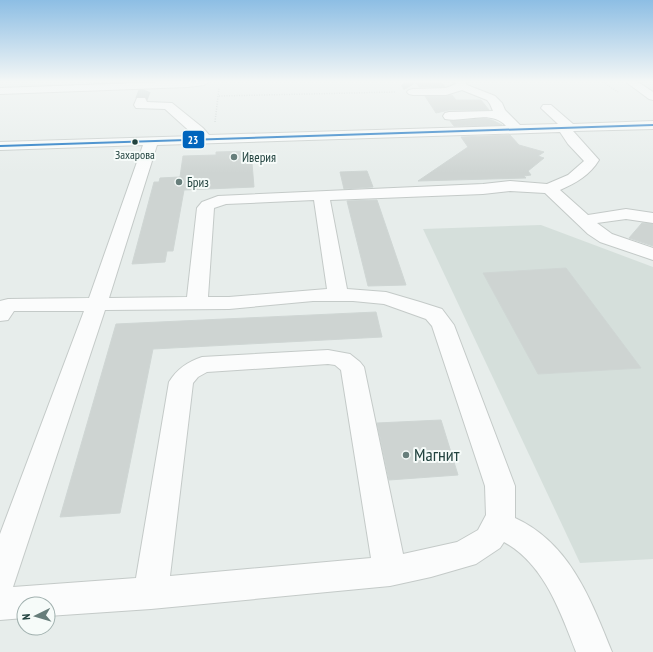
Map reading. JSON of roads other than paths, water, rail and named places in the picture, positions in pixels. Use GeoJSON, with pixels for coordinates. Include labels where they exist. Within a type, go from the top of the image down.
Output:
{"type":"FeatureCollection","features":[{"type":"Feature","properties":{"kind":"street"},"geometry":{"type":"LineString","coordinates":[[176,112],[208,139]]}},
{"type":"Feature","properties":{"kind":"street"},"geometry":{"type":"LineString","coordinates":[[501,112],[518,130]]}},
{"type":"Feature","properties":{"kind":"street"},"geometry":{"type":"LineString","coordinates":[[197,303],[204,213],[208,205],[224,200],[483,189],[510,186],[549,189],[589,166],[592,160],[550,112]]}},
{"type":"Feature","properties":{"kind":"street"},"geometry":{"type":"LineString","coordinates":[[449,116],[490,114],[505,118]]}},
{"type":"Feature","properties":{"kind":"street"},"geometry":{"type":"LineString","coordinates":[[569,132],[653,124]]}},
{"type":"Feature","properties":{"kind":"street"},"geometry":{"type":"LineString","coordinates":[[0,146],[518,130],[569,132],[622,138]]}},
{"type":"Feature","properties":{"kind":"street"},"geometry":{"type":"LineString","coordinates":[[0,578],[97,304],[151,142]]}},
{"type":"Feature","properties":{"kind":"street"},"geometry":{"type":"LineString","coordinates":[[549,189],[584,221],[606,238],[653,254]]}},
{"type":"Feature","properties":{"kind":"street"},"geometry":{"type":"LineString","coordinates":[[321,196],[338,294]]}},
{"type":"Feature","properties":{"kind":"street"},"geometry":{"type":"LineString","coordinates":[[584,221],[625,212],[653,218]]}},
{"type":"Feature","properties":{"kind":"street"},"geometry":{"type":"LineString","coordinates":[[0,315],[8,305],[229,303],[338,294],[386,298],[434,314],[443,325],[500,486],[501,516],[489,539],[465,554],[431,563],[390,571],[151,593],[0,604]]}},
{"type":"Feature","properties":{"kind":"street"},"geometry":{"type":"LineString","coordinates":[[151,593],[182,382],[189,372],[202,365],[328,357],[342,359],[352,367],[390,571]]}},
{"type":"Feature","properties":{"kind":"street"},"geometry":{"type":"LineString","coordinates":[[497,524],[526,540],[541,553],[558,573],[570,596],[594,652]]}},
{"type":"Feature","properties":{"kind":"place","name":"Захарова"},"geometry":{"type":"Point","coordinates":[135,142]}},
{"type":"Feature","properties":{"kind":"place","name":"Иверия"},"geometry":{"type":"Point","coordinates":[234,157]}},
{"type":"Feature","properties":{"kind":"place","name":"Бриз"},"geometry":{"type":"Point","coordinates":[179,182]}},
{"type":"Feature","properties":{"kind":"place","name":"Магнит"},"geometry":{"type":"Point","coordinates":[406,455]}}]}
